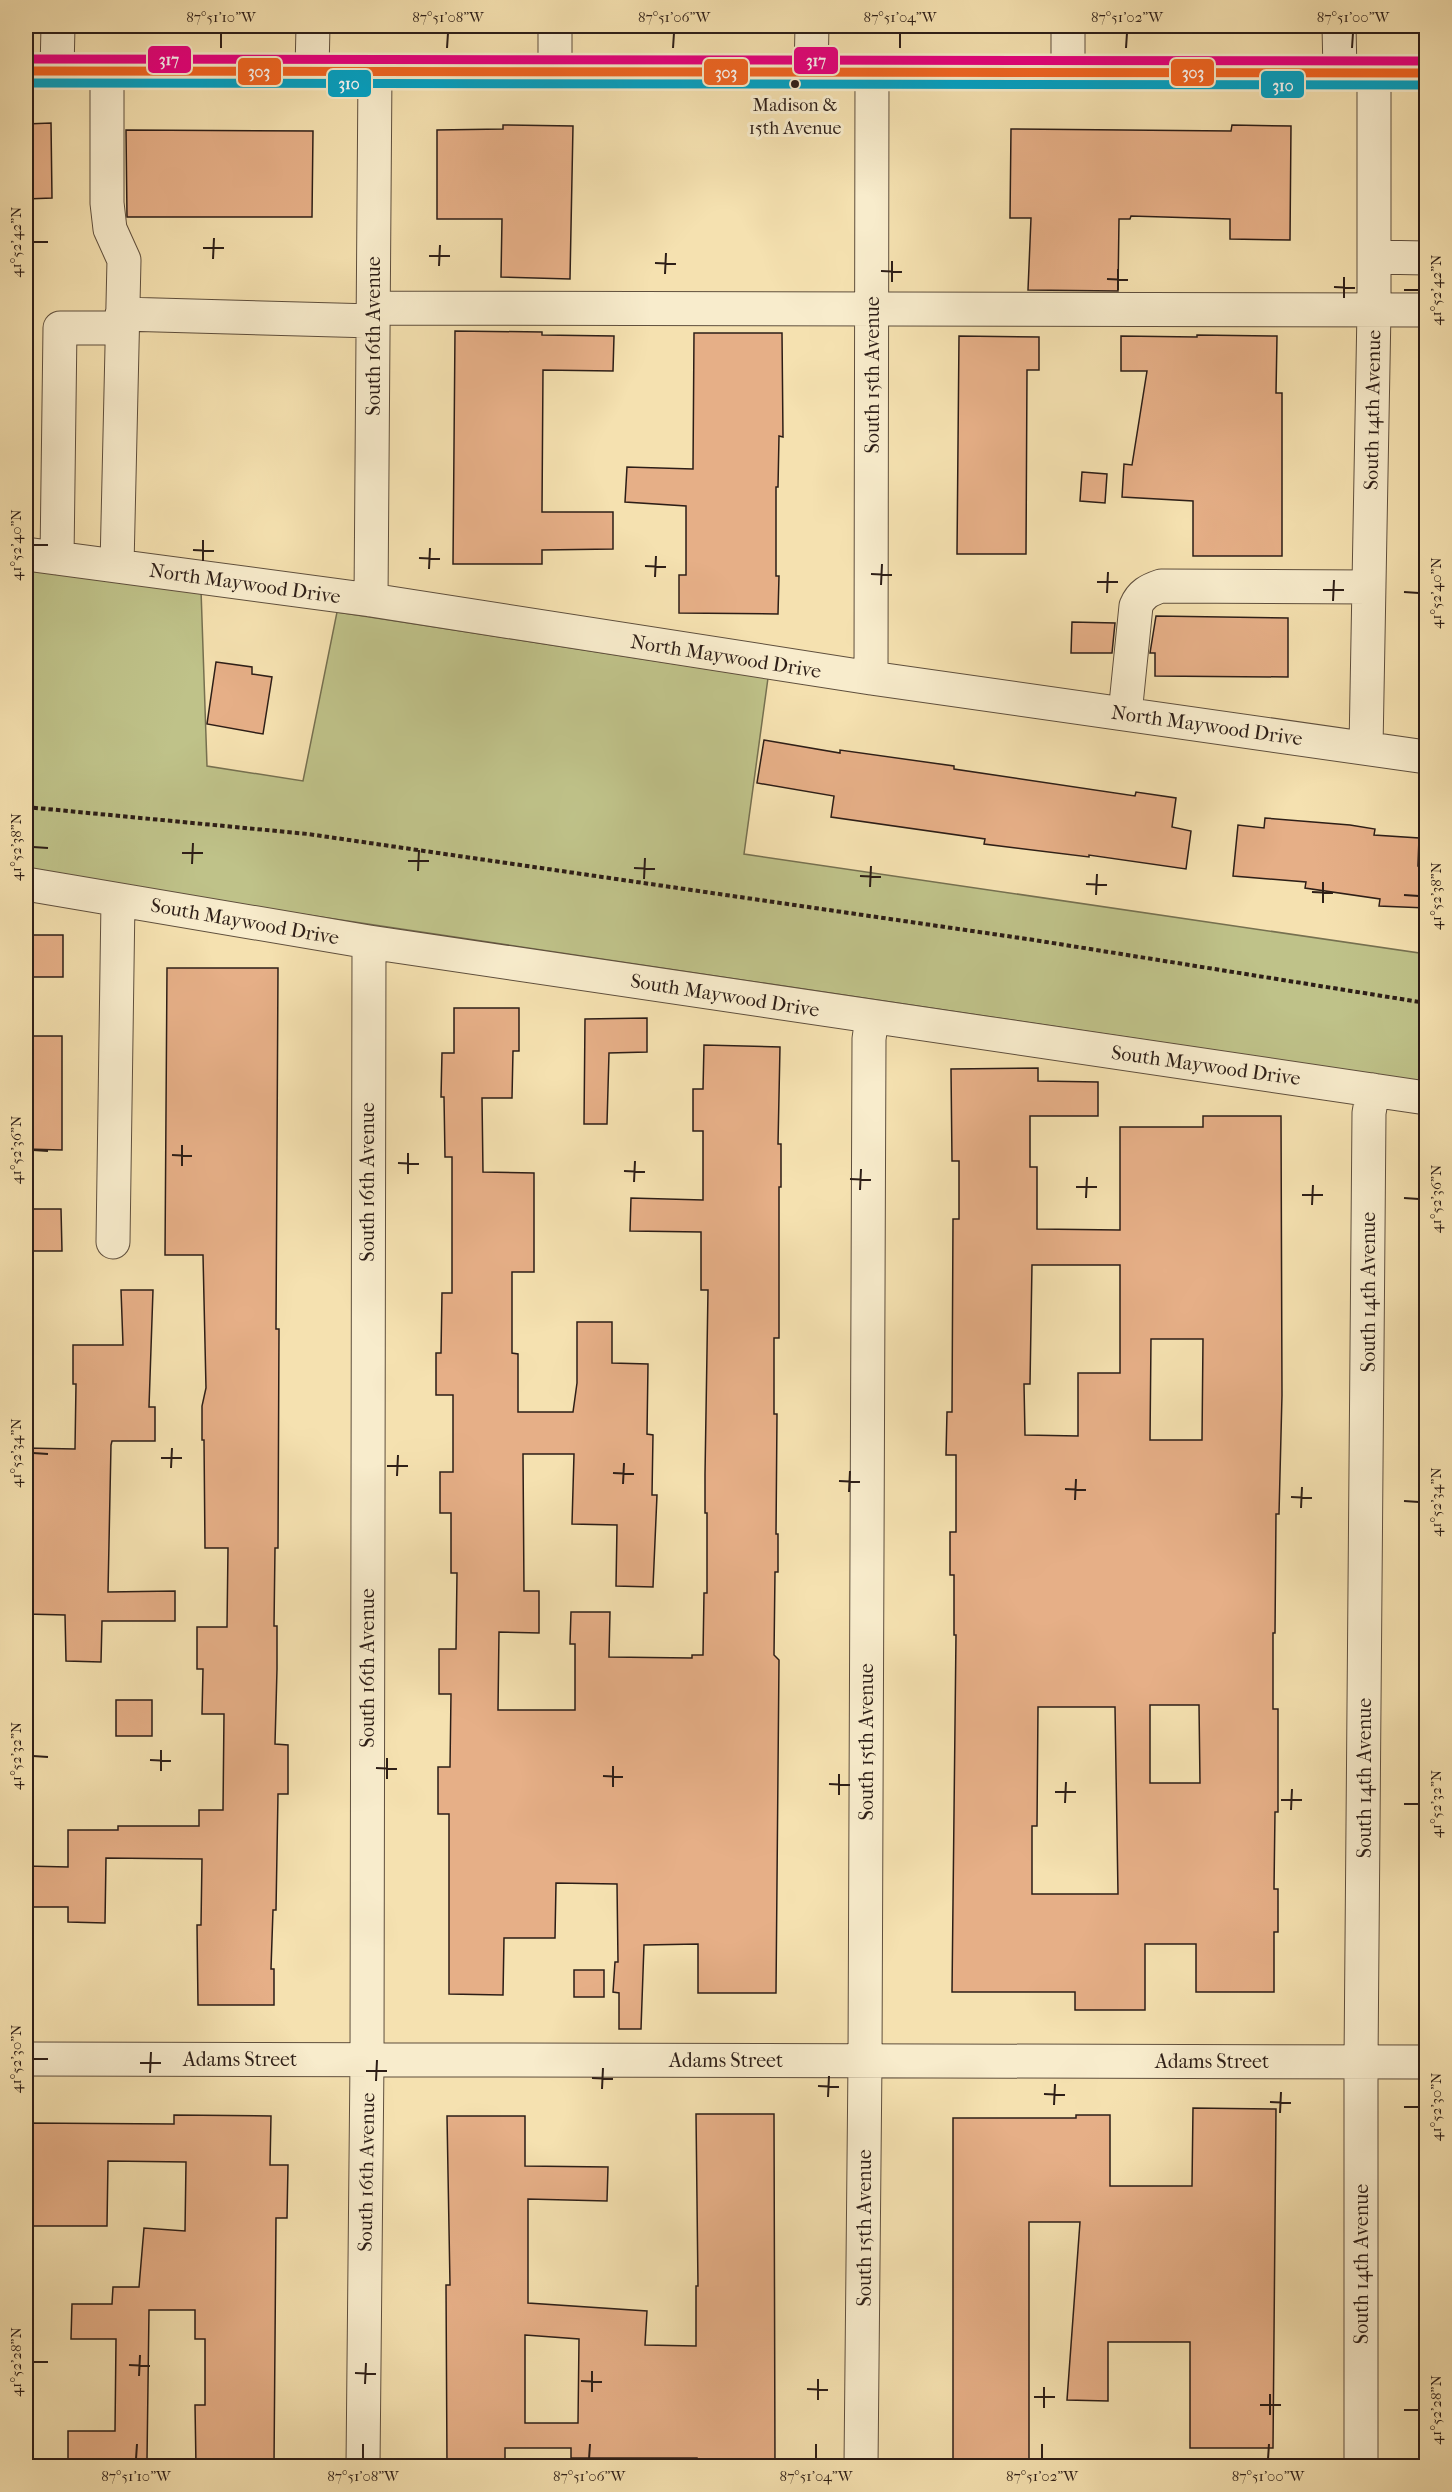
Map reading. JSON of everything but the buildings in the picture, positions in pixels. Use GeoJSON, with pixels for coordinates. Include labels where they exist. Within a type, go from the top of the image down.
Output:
{"type":"FeatureCollection","features":[{"type":"Feature","properties":{"kind":"main road"},"geometry":{"type":"LineString","coordinates":[[41,71],[1426,73]]}},
{"type":"Feature","properties":{"kind":"street"},"geometry":{"type":"LineString","coordinates":[[41,71],[58,26]]}},
{"type":"Feature","properties":{"kind":"street"},"geometry":{"type":"LineString","coordinates":[[312,71],[313,26]]}},
{"type":"Feature","properties":{"kind":"street"},"geometry":{"type":"LineString","coordinates":[[555,26],[555,72]]}},
{"type":"Feature","properties":{"kind":"street"},"geometry":{"type":"LineString","coordinates":[[811,72],[812,26]]}},
{"type":"Feature","properties":{"kind":"street"},"geometry":{"type":"LineString","coordinates":[[1068,26],[1068,73]]}},
{"type":"Feature","properties":{"kind":"street"},"geometry":{"type":"LineString","coordinates":[[1339,26],[1340,73]]}},
{"type":"Feature","properties":{"kind":"street"},"geometry":{"type":"LineString","coordinates":[[107,71],[107,202],[110,229],[124,260],[117,566]]}},
{"type":"Feature","properties":{"kind":"street","name":"South 16th Avenue"},"geometry":{"type":"LineString","coordinates":[[371,600],[375,71]]}},
{"type":"Feature","properties":{"kind":"street","name":"South 15th Avenue"},"geometry":{"type":"LineString","coordinates":[[871,678],[872,72]]}},
{"type":"Feature","properties":{"kind":"street","name":"South 14th Avenue"},"geometry":{"type":"LineString","coordinates":[[1366,747],[1374,310],[1374,73]]}},
{"type":"Feature","properties":{"kind":"street"},"geometry":{"type":"LineString","coordinates":[[1374,257],[1426,258]]}},
{"type":"Feature","properties":{"kind":"street"},"geometry":{"type":"LineString","coordinates":[[57,558],[60,328],[122,321],[373,315],[872,309],[1426,310]]}},
{"type":"Feature","properties":{"kind":"street","name":"North Maywood Drive"},"geometry":{"type":"LineString","coordinates":[[26,554],[371,600],[871,678],[1426,757]]}},
{"type":"Feature","properties":{"kind":"street"},"geometry":{"type":"LineString","coordinates":[[1125,714],[1136,606],[1150,590],[1172,586],[1369,587]]}},
{"type":"Feature","properties":{"kind":"street","name":"South Maywood Drive"},"geometry":{"type":"LineString","coordinates":[[26,884],[369,942],[1426,1098]]}},
{"type":"Feature","properties":{"kind":"street"},"geometry":{"type":"LineString","coordinates":[[113,1242],[118,900]]}},
{"type":"Feature","properties":{"kind":"street","name":"South 16th Avenue"},"geometry":{"type":"LineString","coordinates":[[363,2466],[367,2060],[369,942]]}},
{"type":"Feature","properties":{"kind":"street","name":"South 15th Avenue"},"geometry":{"type":"LineString","coordinates":[[861,2466],[869,1063],[872,1017]]}},
{"type":"Feature","properties":{"kind":"street","name":"South 14th Avenue"},"geometry":{"type":"LineString","coordinates":[[1361,2466],[1361,2062],[1369,1113],[1373,1090]]}},
{"type":"Feature","properties":{"kind":"street","name":"Adams Street"},"geometry":{"type":"LineString","coordinates":[[26,2059],[1426,2062]]}},
{"type":"Feature","properties":{"kind":"path"},"geometry":{"type":"LineString","coordinates":[[26,807],[308,834],[1022,939],[1426,1003]]}},
{"type":"Feature","properties":{"kind":"green space"},"geometry":{"type":"Polygon","coordinates":[[[26,566],[201,590],[207,766],[303,781],[337,612],[768,678],[744,854],[1426,954],[1426,1082],[26,873],[26,566]]]}},
{"type":"Feature","properties":{"kind":"transit line","name":"317"},"geometry":{"type":"LineString","coordinates":[[26,59],[1426,61]]}},
{"type":"Feature","properties":{"kind":"transit line","name":"303"},"geometry":{"type":"LineString","coordinates":[[26,71],[1426,73]]}},
{"type":"Feature","properties":{"kind":"transit line","name":"310"},"geometry":{"type":"LineString","coordinates":[[26,83],[1426,85]]}},
{"type":"Feature","properties":{"kind":"place","name":"Madison & 15th Avenue"},"geometry":{"type":"Point","coordinates":[795,84]}}]}
